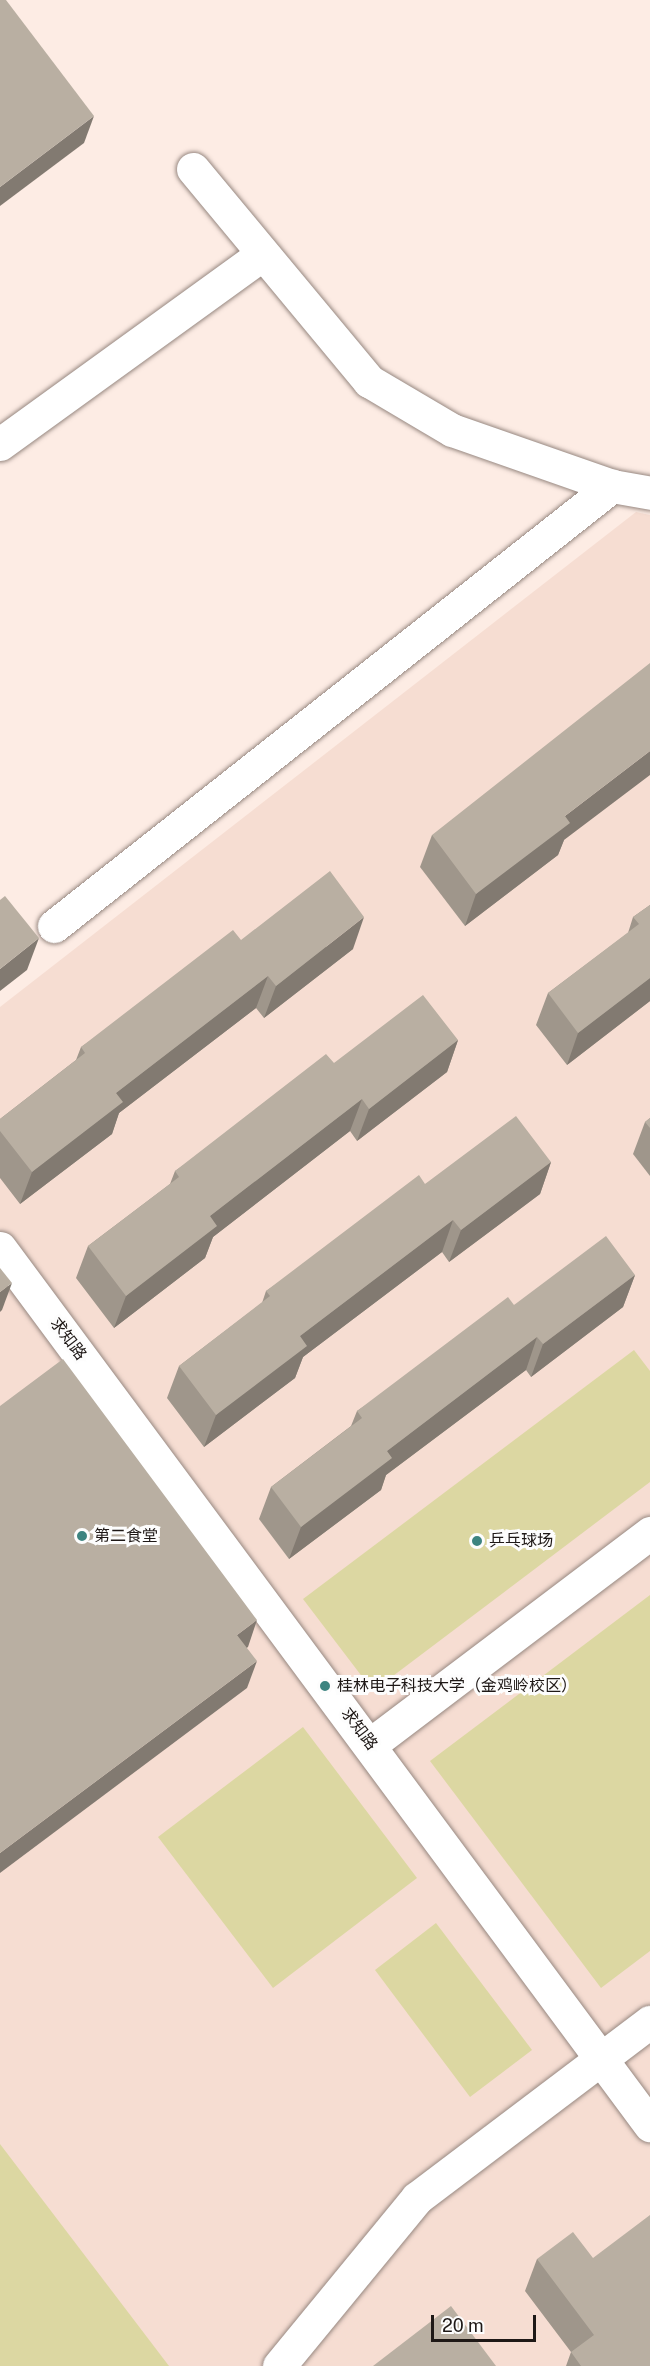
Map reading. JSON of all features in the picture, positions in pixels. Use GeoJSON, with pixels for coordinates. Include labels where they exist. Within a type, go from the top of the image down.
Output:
{"type":"FeatureCollection","features":[{"type":"Feature","properties":{"kind":"street"},"geometry":{"type":"LineString","coordinates":[[193,169],[369,381],[452,430],[612,486],[650,493]]}},
{"type":"Feature","properties":{"kind":"street"},"geometry":{"type":"LineString","coordinates":[[0,444],[262,254]]}},
{"type":"Feature","properties":{"kind":"street"},"geometry":{"type":"LineString","coordinates":[[54,926],[612,486]]}},
{"type":"Feature","properties":{"kind":"street","name":"求知路"},"geometry":{"type":"LineString","coordinates":[[0,1248],[370,1744],[650,2125]]}},
{"type":"Feature","properties":{"kind":"street"},"geometry":{"type":"LineString","coordinates":[[370,1744],[650,1533]]}},
{"type":"Feature","properties":{"kind":"street"},"geometry":{"type":"LineString","coordinates":[[279,2366],[417,2198],[650,2022]]}},
{"type":"Feature","properties":{"kind":"shaded area","name":"桂林电子科技大学（金鸡岭校区）"},"geometry":{"type":"Polygon","coordinates":[[[636,512],[650,515],[650,2366],[0,2366],[0,1007],[636,512]]]}},
{"type":"Feature","properties":{"kind":"shaded area","name":"乒乓球场"},"geometry":{"type":"Polygon","coordinates":[[[634,1350],[650,1371],[650,1482],[373,1691],[303,1599],[634,1350]]]}},
{"type":"Feature","properties":{"kind":"shaded area"},"geometry":{"type":"Polygon","coordinates":[[[650,1595],[650,1951],[601,1988],[430,1761],[650,1595]]]}},
{"type":"Feature","properties":{"kind":"shaded area"},"geometry":{"type":"Polygon","coordinates":[[[303,1727],[417,1878],[273,1988],[158,1837],[303,1727]]]}},
{"type":"Feature","properties":{"kind":"shaded area"},"geometry":{"type":"Polygon","coordinates":[[[436,1923],[532,2050],[470,2097],[375,1970],[436,1923]]]}},
{"type":"Feature","properties":{"kind":"shaded area"},"geometry":{"type":"Polygon","coordinates":[[[0,2144],[169,2366],[0,2366],[0,2144]]]}},
{"type":"Feature","properties":{"kind":"building"},"geometry":{"type":"Polygon","coordinates":[[[0,0],[6,0],[94,116],[0,187],[0,0]]]}},
{"type":"Feature","properties":{"kind":"building"},"geometry":{"type":"Polygon","coordinates":[[[650,663],[650,751],[565,816],[570,823],[476,894],[432,835],[650,663]]]}},
{"type":"Feature","properties":{"kind":"building"},"geometry":{"type":"Polygon","coordinates":[[[330,871],[364,917],[276,986],[268,976],[116,1093],[123,1102],[32,1172],[0,1131],[0,1119],[85,1053],[81,1047],[233,930],[241,940],[330,871]]]}},
{"type":"Feature","properties":{"kind":"building"},"geometry":{"type":"Polygon","coordinates":[[[5,896],[39,938],[0,969],[0,900],[5,896]]]}},
{"type":"Feature","properties":{"kind":"building"},"geometry":{"type":"Polygon","coordinates":[[[650,905],[650,978],[578,1033],[548,993],[639,924],[633,917],[650,905]]]}},
{"type":"Feature","properties":{"kind":"building"},"geometry":{"type":"Polygon","coordinates":[[[423,995],[458,1040],[369,1109],[362,1099],[210,1216],[217,1226],[126,1296],[88,1246],[179,1177],[175,1171],[326,1054],[334,1063],[423,995]]]}},
{"type":"Feature","properties":{"kind":"building"},"geometry":{"type":"Polygon","coordinates":[[[516,1116],[551,1162],[461,1230],[453,1220],[300,1336],[307,1346],[216,1415],[179,1366],[270,1296],[266,1291],[419,1175],[425,1184],[516,1116]]]}},
{"type":"Feature","properties":{"kind":"building"},"geometry":{"type":"Polygon","coordinates":[[[650,1118],[650,1128],[645,1122],[650,1118]]]}},
{"type":"Feature","properties":{"kind":"building"},"geometry":{"type":"Polygon","coordinates":[[[606,1236],[635,1275],[543,1344],[537,1337],[387,1451],[392,1458],[301,1527],[271,1487],[362,1418],[357,1411],[508,1297],[514,1305],[606,1236]]]}},
{"type":"Feature","properties":{"kind":"building"},"geometry":{"type":"Polygon","coordinates":[[[0,1268],[12,1283],[0,1292],[0,1268]]]}},
{"type":"Feature","properties":{"kind":"building","name":"第二食堂"},"geometry":{"type":"Polygon","coordinates":[[[63,1359],[257,1620],[237,1635],[257,1661],[0,1853],[0,1406],[63,1359]]]}},
{"type":"Feature","properties":{"kind":"building"},"geometry":{"type":"Polygon","coordinates":[[[650,2215],[650,2366],[581,2366],[571,2352],[594,2335],[537,2259],[573,2232],[593,2258],[650,2215]]]}},
{"type":"Feature","properties":{"kind":"building"},"geometry":{"type":"Polygon","coordinates":[[[451,2306],[496,2366],[373,2366],[451,2306]]]}},
{"type":"Feature","properties":{"kind":"place","name":"第二食堂"},"geometry":{"type":"Point","coordinates":[82,1536]}},
{"type":"Feature","properties":{"kind":"place","name":"乒乓球场"},"geometry":{"type":"Point","coordinates":[477,1541]}},
{"type":"Feature","properties":{"kind":"place","name":"桂林电子科技大学（金鸡岭校区）"},"geometry":{"type":"Point","coordinates":[325,1686]}}]}
